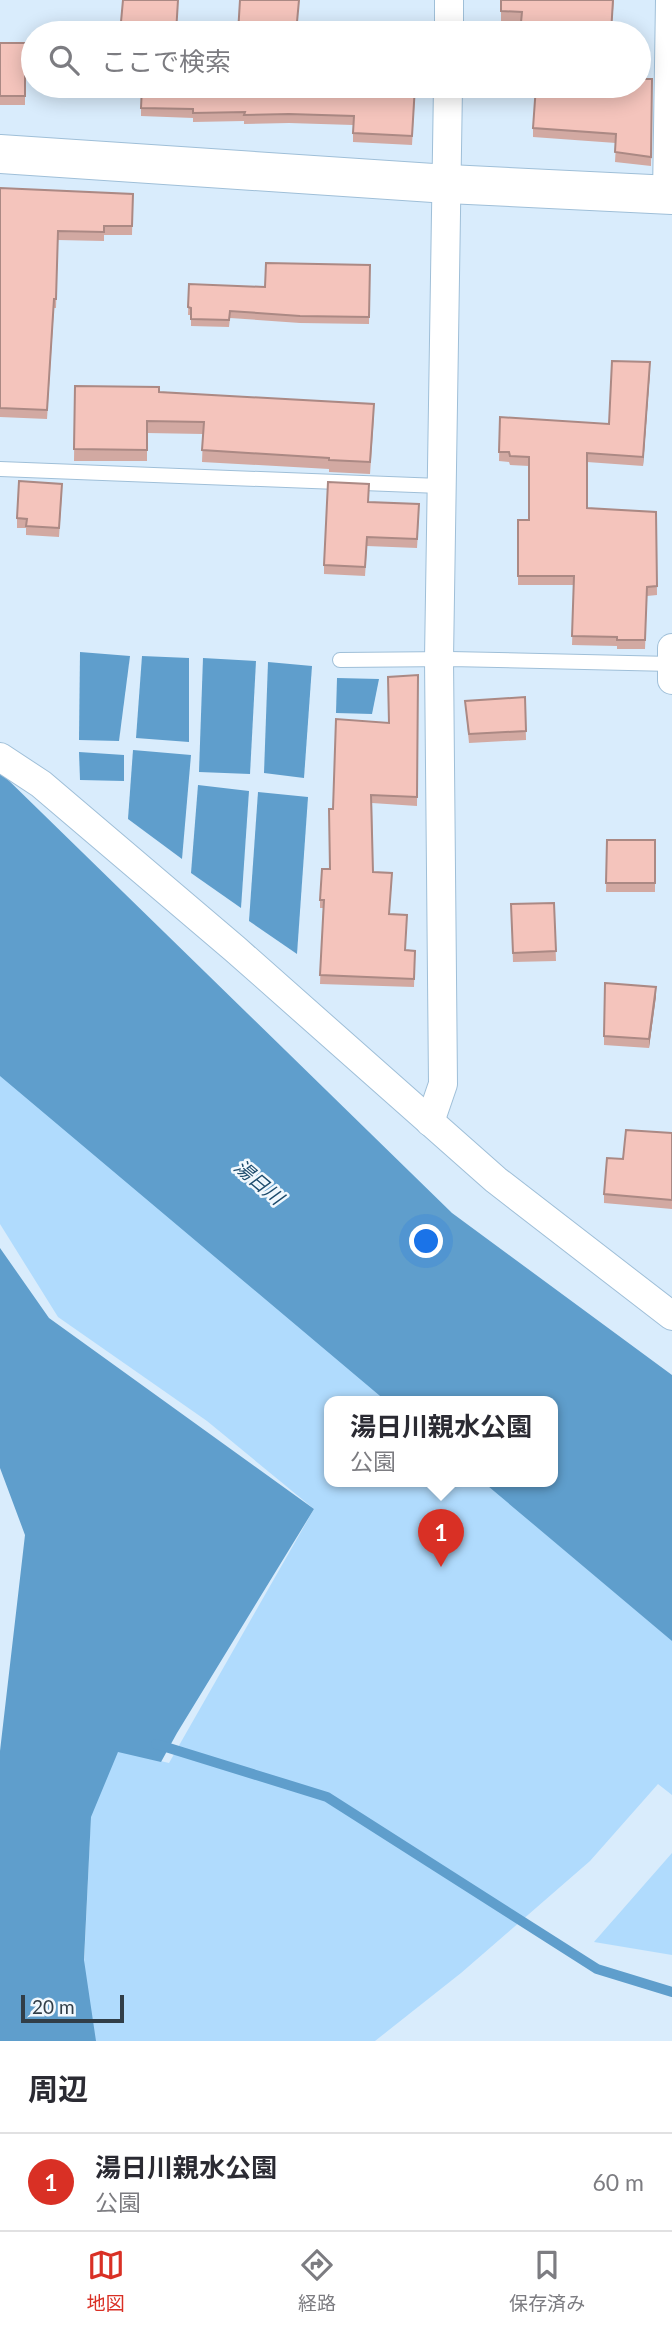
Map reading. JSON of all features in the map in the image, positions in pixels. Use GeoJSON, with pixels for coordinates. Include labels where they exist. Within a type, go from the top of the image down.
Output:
{"type":"FeatureCollection","features":[{"type":"Feature","properties":{"kind":"street"},"geometry":{"type":"LineString","coordinates":[[449,0],[449,21]]}},
{"type":"Feature","properties":{"kind":"street"},"geometry":{"type":"LineString","coordinates":[[0,154],[447,184],[670,195],[670,0]]}},
{"type":"Feature","properties":{"kind":"street"},"geometry":{"type":"LineString","coordinates":[[430,1122],[443,1084],[439,659],[448,98]]}},
{"type":"Feature","properties":{"kind":"street"},"geometry":{"type":"LineString","coordinates":[[672,648],[672,680]]}},
{"type":"Feature","properties":{"kind":"street"},"geometry":{"type":"LineString","coordinates":[[0,757],[41,784],[174,897],[496,1180],[672,1316]]}},
{"type":"Feature","properties":{"kind":"lane"},"geometry":{"type":"LineString","coordinates":[[0,468],[440,486]]}},
{"type":"Feature","properties":{"kind":"lane"},"geometry":{"type":"LineString","coordinates":[[341,660],[439,659],[672,664]]}},
{"type":"Feature","properties":{"kind":"shaded area"},"geometry":{"type":"Polygon","coordinates":[[[0,1071],[393,1396],[324,1396],[324,1487],[504,1487],[672,1626],[672,1795],[658,1784],[590,1861],[461,1973],[375,2041],[91,2041],[82,2007],[92,1793],[118,1751],[169,1763],[314,1509],[207,1421],[58,1317],[0,1224],[0,1071]]]}},
{"type":"Feature","properties":{"kind":"shaded area"},"geometry":{"type":"Polygon","coordinates":[[[672,1853],[672,1955],[594,1942],[672,1853]]]}},
{"type":"Feature","properties":{"kind":"water"},"geometry":{"type":"Polygon","coordinates":[[[80,652],[130,656],[119,741],[79,740],[80,652]]]}},
{"type":"Feature","properties":{"kind":"water"},"geometry":{"type":"Polygon","coordinates":[[[142,656],[189,658],[189,742],[136,738],[142,656]]]}},
{"type":"Feature","properties":{"kind":"water"},"geometry":{"type":"Polygon","coordinates":[[[203,658],[256,661],[250,774],[199,772],[203,658]]]}},
{"type":"Feature","properties":{"kind":"water"},"geometry":{"type":"Polygon","coordinates":[[[268,662],[312,666],[304,778],[264,773],[268,662]]]}},
{"type":"Feature","properties":{"kind":"water"},"geometry":{"type":"Polygon","coordinates":[[[337,678],[379,679],[372,714],[336,713],[337,678]]]}},
{"type":"Feature","properties":{"kind":"water"},"geometry":{"type":"Polygon","coordinates":[[[133,750],[191,755],[182,859],[128,819],[133,750]]]}},
{"type":"Feature","properties":{"kind":"water"},"geometry":{"type":"Polygon","coordinates":[[[79,752],[124,755],[124,781],[80,780],[79,752]]]}},
{"type":"Feature","properties":{"kind":"water","name":"湯日川"},"geometry":{"type":"Polygon","coordinates":[[[0,772],[452,1213],[672,1375],[672,1641],[489,1487],[558,1487],[558,1396],[380,1396],[0,1076],[0,772]]]}},
{"type":"Feature","properties":{"kind":"water"},"geometry":{"type":"Polygon","coordinates":[[[198,785],[249,791],[241,908],[191,873],[198,785]]]}},
{"type":"Feature","properties":{"kind":"water"},"geometry":{"type":"Polygon","coordinates":[[[258,792],[308,797],[297,954],[249,921],[258,792]]]}},
{"type":"Feature","properties":{"kind":"water"},"geometry":{"type":"Polygon","coordinates":[[[0,1248],[49,1318],[314,1509],[161,1762],[118,1752],[91,1817],[84,1960],[96,2041],[0,2041],[0,1751],[25,1535],[0,1468],[0,1248]]]}},
{"type":"Feature","properties":{"kind":"building"},"geometry":{"type":"Polygon","coordinates":[[[123,0],[178,0],[177,21],[121,21],[123,0]]]}},
{"type":"Feature","properties":{"kind":"building"},"geometry":{"type":"Polygon","coordinates":[[[240,0],[299,0],[297,21],[239,21],[240,0]]]}},
{"type":"Feature","properties":{"kind":"building"},"geometry":{"type":"Polygon","coordinates":[[[501,0],[613,0],[612,21],[521,21],[522,12],[501,11],[501,0]]]}},
{"type":"Feature","properties":{"kind":"building"},"geometry":{"type":"Polygon","coordinates":[[[0,43],[21,43],[21,96],[0,96],[0,43]]]}},
{"type":"Feature","properties":{"kind":"building"},"geometry":{"type":"Polygon","coordinates":[[[652,79],[651,157],[615,152],[616,134],[533,128],[535,98],[651,98],[652,79]]]}},
{"type":"Feature","properties":{"kind":"building"},"geometry":{"type":"Polygon","coordinates":[[[141,98],[414,98],[412,136],[353,133],[354,116],[244,115],[245,112],[193,113],[193,109],[141,108],[141,98]]]}},
{"type":"Feature","properties":{"kind":"building"},"geometry":{"type":"Polygon","coordinates":[[[0,188],[133,194],[132,226],[104,226],[104,232],[58,231],[56,299],[47,410],[0,408],[0,188]]]}},
{"type":"Feature","properties":{"kind":"building"},"geometry":{"type":"Polygon","coordinates":[[[266,263],[370,265],[369,317],[230,311],[229,320],[191,319],[191,308],[188,307],[189,284],[265,287],[266,263]]]}},
{"type":"Feature","properties":{"kind":"building"},"geometry":{"type":"Polygon","coordinates":[[[612,361],[650,362],[643,457],[587,453],[587,508],[656,512],[657,586],[647,587],[645,640],[572,636],[574,576],[518,576],[518,520],[529,520],[529,457],[510,456],[509,452],[499,452],[500,417],[609,424],[612,361]]]}},
{"type":"Feature","properties":{"kind":"building"},"geometry":{"type":"Polygon","coordinates":[[[75,386],[159,387],[159,392],[374,404],[370,462],[202,450],[204,422],[147,421],[147,450],[74,449],[75,386]]]}},
{"type":"Feature","properties":{"kind":"building"},"geometry":{"type":"Polygon","coordinates":[[[19,481],[62,484],[59,528],[26,526],[27,519],[17,518],[19,481]]]}},
{"type":"Feature","properties":{"kind":"building"},"geometry":{"type":"Polygon","coordinates":[[[328,482],[369,484],[368,502],[419,504],[417,539],[367,537],[365,567],[324,565],[328,482]]]}},
{"type":"Feature","properties":{"kind":"building"},"geometry":{"type":"Polygon","coordinates":[[[418,675],[417,797],[371,795],[373,872],[392,873],[389,914],[407,915],[405,950],[415,951],[414,979],[320,975],[324,900],[320,900],[322,869],[330,869],[329,809],[333,809],[336,719],[389,723],[388,677],[418,675]]]}},
{"type":"Feature","properties":{"kind":"building"},"geometry":{"type":"Polygon","coordinates":[[[525,697],[526,731],[469,734],[465,701],[525,697]]]}},
{"type":"Feature","properties":{"kind":"building"},"geometry":{"type":"Polygon","coordinates":[[[607,840],[655,840],[655,883],[606,883],[607,840]]]}},
{"type":"Feature","properties":{"kind":"building"},"geometry":{"type":"Polygon","coordinates":[[[554,903],[556,951],[513,953],[511,904],[554,903]]]}},
{"type":"Feature","properties":{"kind":"building"},"geometry":{"type":"Polygon","coordinates":[[[605,983],[656,987],[649,1039],[604,1036],[605,983]]]}},
{"type":"Feature","properties":{"kind":"building"},"geometry":{"type":"Polygon","coordinates":[[[626,1130],[672,1133],[672,1200],[604,1194],[607,1158],[623,1159],[626,1130]]]}},
{"type":"Feature","properties":{"kind":"waterway"},"geometry":{"type":"LineString","coordinates":[[156,1744],[327,1797],[597,1969],[672,1992]]}},
{"type":"Feature","properties":{"kind":"place","name":"湯日川親水公園"},"geometry":{"type":"Point","coordinates":[441,1567]}}]}
